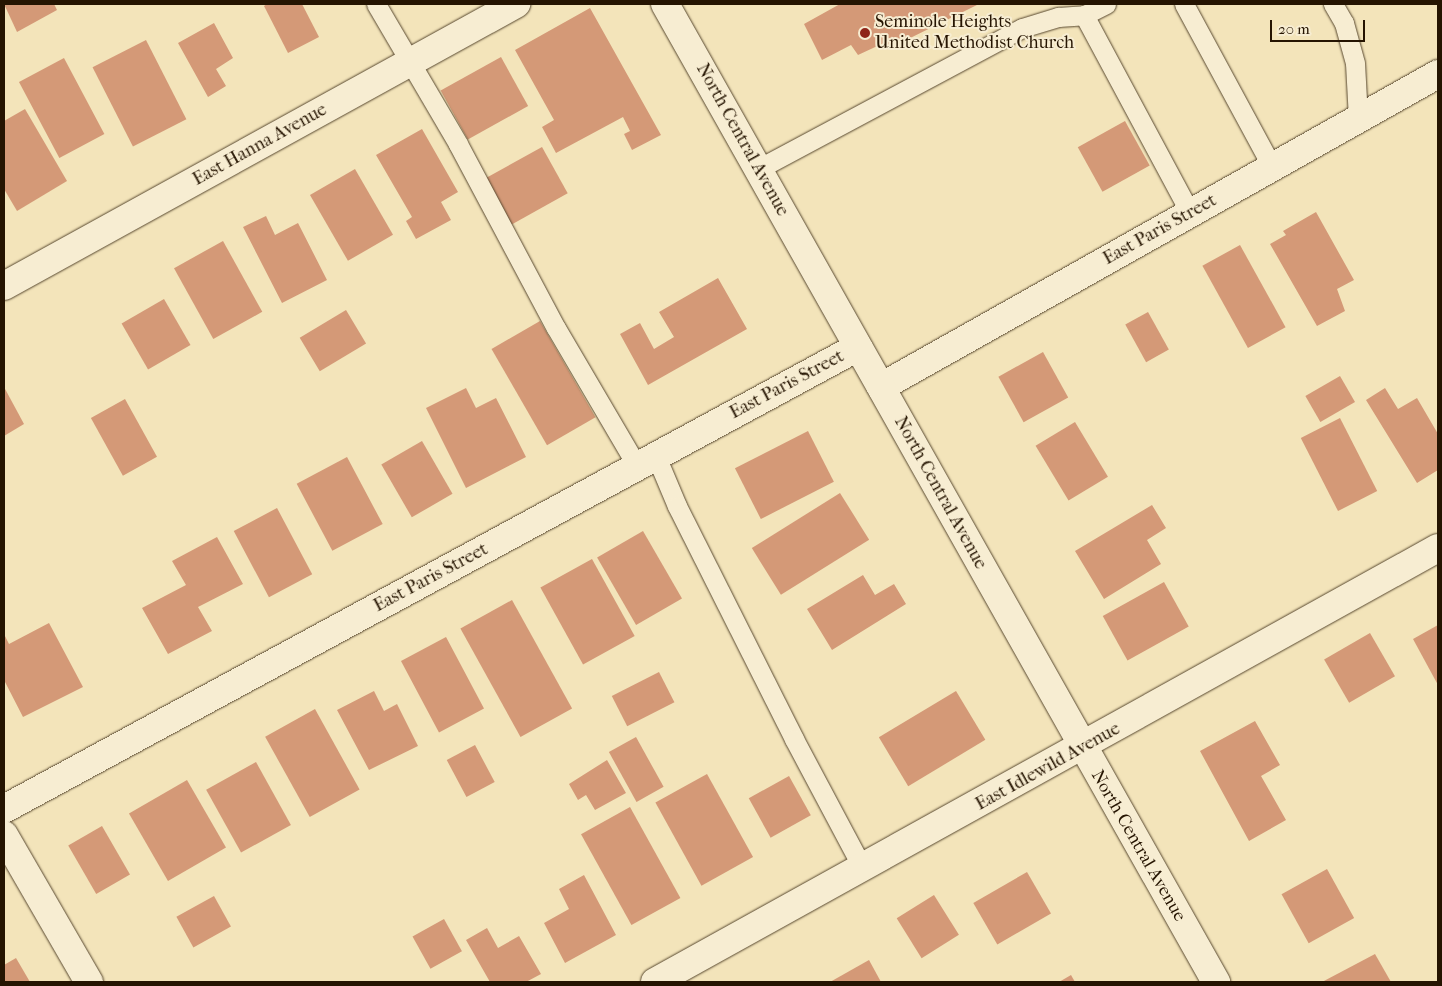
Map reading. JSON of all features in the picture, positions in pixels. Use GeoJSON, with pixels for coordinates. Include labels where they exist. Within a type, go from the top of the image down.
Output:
{"type":"FeatureCollection","features":[{"type":"Feature","properties":{"kind":"street","name":"East Hanna Avenue"},"geometry":{"type":"LineString","coordinates":[[4,286],[516,4]]}},
{"type":"Feature","properties":{"kind":"street","name":"North Central Avenue"},"geometry":{"type":"LineString","coordinates":[[665,4],[1082,748],[1216,982]]}},
{"type":"Feature","properties":{"kind":"street","name":"East Paris Street"},"geometry":{"type":"LineString","coordinates":[[881,387],[1438,74]]}},
{"type":"Feature","properties":{"kind":"street","name":"East Paris Street"},"geometry":{"type":"LineString","coordinates":[[4,809],[858,347]]}},
{"type":"Feature","properties":{"kind":"street","name":"East Idlewild Avenue"},"geometry":{"type":"LineString","coordinates":[[655,982],[1082,748],[1438,548]]}},
{"type":"Feature","properties":{"kind":"street"},"geometry":{"type":"LineString","coordinates":[[4,835],[89,982]]}},
{"type":"Feature","properties":{"kind":"lane"},"geometry":{"type":"LineString","coordinates":[[376,4],[508,233],[556,328],[677,506],[794,739],[863,868]]}},
{"type":"Feature","properties":{"kind":"lane"},"geometry":{"type":"LineString","coordinates":[[758,170],[1022,28],[1058,18],[1084,15],[1106,4]]}},
{"type":"Feature","properties":{"kind":"lane"},"geometry":{"type":"LineString","coordinates":[[1184,4],[1272,167]]}},
{"type":"Feature","properties":{"kind":"lane"},"geometry":{"type":"LineString","coordinates":[[1333,4],[1344,23],[1355,62],[1358,119]]}},
{"type":"Feature","properties":{"kind":"lane"},"geometry":{"type":"LineString","coordinates":[[1084,15],[1190,213]]}},
{"type":"Feature","properties":{"kind":"building"},"geometry":{"type":"Polygon","coordinates":[[[4,4],[54,4],[57,10],[17,32],[4,4]]]}},
{"type":"Feature","properties":{"kind":"building"},"geometry":{"type":"Polygon","coordinates":[[[267,4],[302,4],[319,37],[288,53],[264,6],[267,4]]]}},
{"type":"Feature","properties":{"kind":"building","name":"Seminole Heights United Methodist Church"},"geometry":{"type":"Polygon","coordinates":[[[840,4],[979,4],[890,48],[886,42],[858,55],[851,45],[822,60],[804,24],[840,4]]]}},
{"type":"Feature","properties":{"kind":"building"},"geometry":{"type":"Polygon","coordinates":[[[590,8],[661,135],[632,150],[624,134],[630,131],[623,117],[556,153],[542,127],[554,120],[515,50],[590,8]]]}},
{"type":"Feature","properties":{"kind":"building"},"geometry":{"type":"Polygon","coordinates":[[[214,23],[233,58],[216,69],[226,86],[208,97],[178,43],[214,23]]]}},
{"type":"Feature","properties":{"kind":"building"},"geometry":{"type":"Polygon","coordinates":[[[146,40],[186,119],[133,147],[93,67],[146,40]]]}},
{"type":"Feature","properties":{"kind":"building"},"geometry":{"type":"Polygon","coordinates":[[[501,57],[528,106],[468,139],[441,90],[501,57]]]}},
{"type":"Feature","properties":{"kind":"building"},"geometry":{"type":"Polygon","coordinates":[[[64,58],[104,134],[59,158],[19,82],[64,58]]]}},
{"type":"Feature","properties":{"kind":"building"},"geometry":{"type":"Polygon","coordinates":[[[25,109],[67,181],[17,211],[4,189],[4,121],[25,109]]]}},
{"type":"Feature","properties":{"kind":"building"},"geometry":{"type":"Polygon","coordinates":[[[1125,121],[1150,166],[1102,192],[1078,147],[1125,121]]]}},
{"type":"Feature","properties":{"kind":"building"},"geometry":{"type":"Polygon","coordinates":[[[422,129],[458,192],[441,202],[451,220],[416,239],[406,221],[412,217],[376,155],[422,129]]]}},
{"type":"Feature","properties":{"kind":"building"},"geometry":{"type":"Polygon","coordinates":[[[542,147],[568,193],[512,224],[486,178],[542,147]]]}},
{"type":"Feature","properties":{"kind":"building"},"geometry":{"type":"Polygon","coordinates":[[[355,169],[393,235],[348,261],[310,195],[355,169]]]}},
{"type":"Feature","properties":{"kind":"building"},"geometry":{"type":"Polygon","coordinates":[[[1316,212],[1354,280],[1337,289],[1345,311],[1317,326],[1270,244],[1286,235],[1283,231],[1316,212]]]}},
{"type":"Feature","properties":{"kind":"building"},"geometry":{"type":"Polygon","coordinates":[[[266,216],[275,235],[298,223],[327,280],[282,303],[243,227],[266,216]]]}},
{"type":"Feature","properties":{"kind":"building"},"geometry":{"type":"Polygon","coordinates":[[[223,241],[262,312],[213,339],[174,268],[223,241]]]}},
{"type":"Feature","properties":{"kind":"building"},"geometry":{"type":"Polygon","coordinates":[[[1240,245],[1286,327],[1248,348],[1202,266],[1240,245]]]}},
{"type":"Feature","properties":{"kind":"building"},"geometry":{"type":"Polygon","coordinates":[[[718,278],[747,329],[648,385],[620,334],[640,323],[654,349],[674,337],[659,312],[718,278]]]}},
{"type":"Feature","properties":{"kind":"building"},"geometry":{"type":"Polygon","coordinates":[[[164,299],[191,345],[148,369],[122,324],[164,299]]]}},
{"type":"Feature","properties":{"kind":"building"},"geometry":{"type":"Polygon","coordinates":[[[346,310],[366,343],[320,371],[300,338],[346,310]]]}},
{"type":"Feature","properties":{"kind":"building"},"geometry":{"type":"Polygon","coordinates":[[[1148,312],[1169,350],[1146,362],[1125,325],[1148,312]]]}},
{"type":"Feature","properties":{"kind":"building"},"geometry":{"type":"Polygon","coordinates":[[[540,321],[596,417],[547,445],[492,349],[540,321]]]}},
{"type":"Feature","properties":{"kind":"building"},"geometry":{"type":"Polygon","coordinates":[[[1043,352],[1068,397],[1024,422],[998,377],[1043,352]]]}},
{"type":"Feature","properties":{"kind":"building"},"geometry":{"type":"Polygon","coordinates":[[[1340,376],[1355,402],[1320,422],[1305,396],[1340,376]]]}},
{"type":"Feature","properties":{"kind":"building"},"geometry":{"type":"Polygon","coordinates":[[[4,387],[24,424],[4,436],[4,387]]]}},
{"type":"Feature","properties":{"kind":"building"},"geometry":{"type":"Polygon","coordinates":[[[466,388],[476,408],[496,398],[526,457],[466,488],[426,408],[466,388]]]}},
{"type":"Feature","properties":{"kind":"building"},"geometry":{"type":"Polygon","coordinates":[[[1385,388],[1398,409],[1417,398],[1438,434],[1438,470],[1417,483],[1366,400],[1385,388]]]}},
{"type":"Feature","properties":{"kind":"building"},"geometry":{"type":"Polygon","coordinates":[[[125,399],[157,457],[123,476],[91,418],[125,399]]]}},
{"type":"Feature","properties":{"kind":"building"},"geometry":{"type":"Polygon","coordinates":[[[1340,418],[1377,491],[1338,511],[1301,438],[1340,418]]]}},
{"type":"Feature","properties":{"kind":"building"},"geometry":{"type":"Polygon","coordinates":[[[1075,422],[1108,477],[1069,501],[1036,446],[1075,422]]]}},
{"type":"Feature","properties":{"kind":"building"},"geometry":{"type":"Polygon","coordinates":[[[808,431],[834,482],[761,519],[735,468],[808,431]]]}},
{"type":"Feature","properties":{"kind":"building"},"geometry":{"type":"Polygon","coordinates":[[[422,441],[453,494],[412,517],[381,464],[422,441]]]}},
{"type":"Feature","properties":{"kind":"building"},"geometry":{"type":"Polygon","coordinates":[[[347,457],[383,524],[332,551],[297,484],[347,457]]]}},
{"type":"Feature","properties":{"kind":"building"},"geometry":{"type":"Polygon","coordinates":[[[840,493],[869,540],[781,595],[752,548],[840,493]]]}},
{"type":"Feature","properties":{"kind":"building"},"geometry":{"type":"Polygon","coordinates":[[[1152,505],[1166,528],[1147,540],[1161,564],[1104,599],[1075,551],[1152,505]]]}},
{"type":"Feature","properties":{"kind":"building"},"geometry":{"type":"Polygon","coordinates":[[[277,508],[312,574],[269,597],[234,531],[277,508]]]}},
{"type":"Feature","properties":{"kind":"building"},"geometry":{"type":"Polygon","coordinates":[[[643,531],[682,599],[636,625],[597,558],[643,531]]]}},
{"type":"Feature","properties":{"kind":"building"},"geometry":{"type":"Polygon","coordinates":[[[217,537],[243,584],[198,607],[212,631],[168,654],[142,608],[186,585],[172,561],[217,537]]]}},
{"type":"Feature","properties":{"kind":"building"},"geometry":{"type":"Polygon","coordinates":[[[592,559],[635,636],[583,665],[540,588],[592,559]]]}},
{"type":"Feature","properties":{"kind":"building"},"geometry":{"type":"Polygon","coordinates":[[[863,575],[875,595],[894,584],[906,604],[832,650],[807,609],[863,575]]]}},
{"type":"Feature","properties":{"kind":"building"},"geometry":{"type":"Polygon","coordinates":[[[1164,582],[1189,627],[1128,661],[1103,616],[1164,582]]]}},
{"type":"Feature","properties":{"kind":"building"},"geometry":{"type":"Polygon","coordinates":[[[512,600],[572,708],[521,737],[460,629],[512,600]]]}},
{"type":"Feature","properties":{"kind":"building"},"geometry":{"type":"Polygon","coordinates":[[[49,623],[83,687],[23,717],[4,680],[4,634],[9,644],[49,623]]]}},
{"type":"Feature","properties":{"kind":"building"},"geometry":{"type":"Polygon","coordinates":[[[1438,625],[1438,685],[1413,639],[1438,625]]]}},
{"type":"Feature","properties":{"kind":"building"},"geometry":{"type":"Polygon","coordinates":[[[1370,633],[1395,676],[1349,703],[1324,660],[1370,633]]]}},
{"type":"Feature","properties":{"kind":"building"},"geometry":{"type":"Polygon","coordinates":[[[446,637],[484,709],[439,732],[401,661],[446,637]]]}},
{"type":"Feature","properties":{"kind":"building"},"geometry":{"type":"Polygon","coordinates":[[[659,672],[674,702],[627,726],[612,696],[659,672]]]}},
{"type":"Feature","properties":{"kind":"building"},"geometry":{"type":"Polygon","coordinates":[[[374,691],[384,711],[397,704],[418,746],[369,770],[337,710],[374,691]]]}},
{"type":"Feature","properties":{"kind":"building"},"geometry":{"type":"Polygon","coordinates":[[[956,691],[985,740],[908,786],[879,737],[956,691]]]}},
{"type":"Feature","properties":{"kind":"building"},"geometry":{"type":"Polygon","coordinates":[[[315,709],[360,789],[310,817],[265,737],[315,709]]]}},
{"type":"Feature","properties":{"kind":"building"},"geometry":{"type":"Polygon","coordinates":[[[1255,721],[1280,765],[1261,776],[1286,820],[1249,841],[1200,751],[1255,721]]]}},
{"type":"Feature","properties":{"kind":"building"},"geometry":{"type":"Polygon","coordinates":[[[636,737],[664,787],[637,802],[609,752],[636,737]]]}},
{"type":"Feature","properties":{"kind":"building"},"geometry":{"type":"Polygon","coordinates":[[[475,745],[495,782],[466,797],[447,760],[475,745]]]}},
{"type":"Feature","properties":{"kind":"building"},"geometry":{"type":"Polygon","coordinates":[[[607,760],[626,793],[595,810],[586,795],[578,800],[569,784],[607,760]]]}},
{"type":"Feature","properties":{"kind":"building"},"geometry":{"type":"Polygon","coordinates":[[[256,762],[291,825],[241,853],[206,790],[256,762]]]}},
{"type":"Feature","properties":{"kind":"building"},"geometry":{"type":"Polygon","coordinates":[[[707,774],[753,857],[701,886],[655,803],[707,774]]]}},
{"type":"Feature","properties":{"kind":"building"},"geometry":{"type":"Polygon","coordinates":[[[789,776],[811,815],[771,838],[749,798],[789,776]]]}},
{"type":"Feature","properties":{"kind":"building"},"geometry":{"type":"Polygon","coordinates":[[[187,780],[226,848],[168,881],[129,814],[187,780]]]}},
{"type":"Feature","properties":{"kind":"building"},"geometry":{"type":"Polygon","coordinates":[[[630,807],[680,898],[631,925],[581,834],[630,807]]]}},
{"type":"Feature","properties":{"kind":"building"},"geometry":{"type":"Polygon","coordinates":[[[102,826],[130,874],[96,894],[68,846],[102,826]]]}},
{"type":"Feature","properties":{"kind":"building"},"geometry":{"type":"Polygon","coordinates":[[[1327,869],[1354,918],[1309,943],[1282,894],[1327,869]]]}},
{"type":"Feature","properties":{"kind":"building"},"geometry":{"type":"Polygon","coordinates":[[[1027,872],[1051,914],[997,945],[973,903],[1027,872]]]}},
{"type":"Feature","properties":{"kind":"building"},"geometry":{"type":"Polygon","coordinates":[[[584,875],[616,935],[565,963],[544,923],[569,909],[559,889],[584,875]]]}},
{"type":"Feature","properties":{"kind":"building"},"geometry":{"type":"Polygon","coordinates":[[[934,895],[959,935],[922,958],[897,918],[934,895]]]}},
{"type":"Feature","properties":{"kind":"building"},"geometry":{"type":"Polygon","coordinates":[[[214,896],[231,927],[193,947],[176,917],[214,896]]]}},
{"type":"Feature","properties":{"kind":"building"},"geometry":{"type":"Polygon","coordinates":[[[444,919],[462,951],[430,969],[413,936],[444,919]]]}},
{"type":"Feature","properties":{"kind":"building"},"geometry":{"type":"Polygon","coordinates":[[[487,928],[498,948],[519,936],[541,974],[526,982],[490,982],[466,940],[487,928]]]}},
{"type":"Feature","properties":{"kind":"building"},"geometry":{"type":"Polygon","coordinates":[[[1375,954],[1391,982],[1322,982],[1375,954]]]}},
{"type":"Feature","properties":{"kind":"building"},"geometry":{"type":"Polygon","coordinates":[[[16,958],[30,982],[4,982],[4,965],[16,958]]]}},
{"type":"Feature","properties":{"kind":"building"},"geometry":{"type":"Polygon","coordinates":[[[869,960],[881,982],[830,982],[869,960]]]}},
{"type":"Feature","properties":{"kind":"building"},"geometry":{"type":"Polygon","coordinates":[[[1071,975],[1075,982],[1059,982],[1071,975]]]}},
{"type":"Feature","properties":{"kind":"place","name":"Seminole Heights United Methodist Church"},"geometry":{"type":"Point","coordinates":[865,33]}}]}
